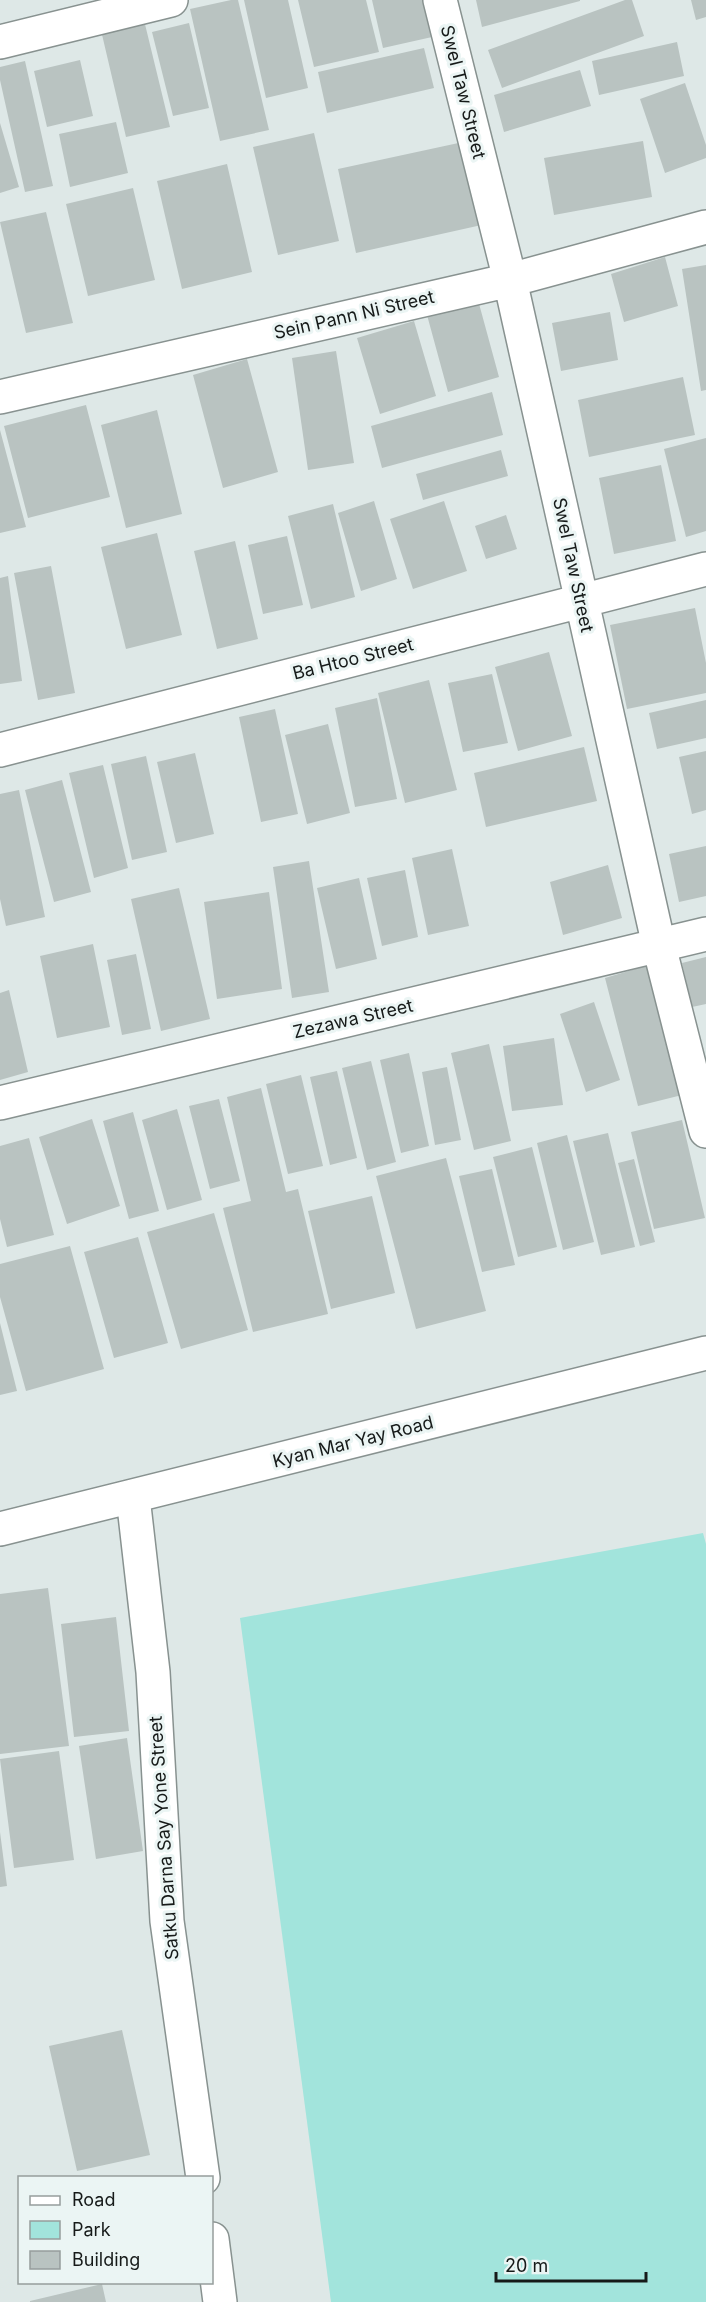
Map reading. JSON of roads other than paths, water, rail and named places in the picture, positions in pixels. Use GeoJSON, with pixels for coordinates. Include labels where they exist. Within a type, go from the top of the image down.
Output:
{"type":"FeatureCollection","features":[{"type":"Feature","properties":{"kind":"street"},"geometry":{"type":"LineString","coordinates":[[0,42],[171,0]]}},
{"type":"Feature","properties":{"kind":"street","name":"Swel Taw Street"},"geometry":{"type":"LineString","coordinates":[[440,0],[510,280],[659,946],[706,1131]]}},
{"type":"Feature","properties":{"kind":"street","name":"Sein Pann Ni Street"},"geometry":{"type":"LineString","coordinates":[[0,397],[510,280],[706,227]]}},
{"type":"Feature","properties":{"kind":"street","name":"Ba Htoo Street"},"geometry":{"type":"LineString","coordinates":[[0,750],[706,569]]}},
{"type":"Feature","properties":{"kind":"street","name":"Zezawa Street"},"geometry":{"type":"LineString","coordinates":[[0,1103],[706,934]]}},
{"type":"Feature","properties":{"kind":"street","name":"Kyan Mar Yay Road"},"geometry":{"type":"LineString","coordinates":[[0,1529],[706,1353]]}},
{"type":"Feature","properties":{"kind":"street","name":"Satku Darna Say Yone Street"},"geometry":{"type":"LineString","coordinates":[[134,1497],[153,1672],[167,1921],[203,2176]]}},
{"type":"Feature","properties":{"kind":"street"},"geometry":{"type":"LineString","coordinates":[[213,2247],[220,2302]]}}]}
